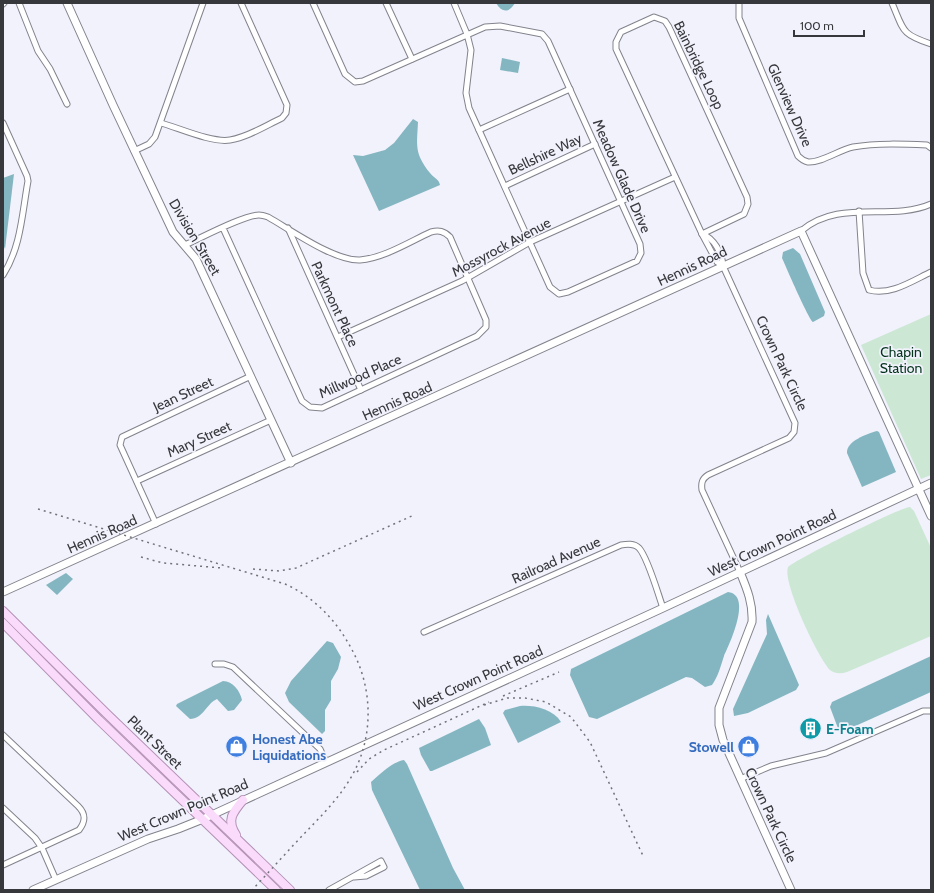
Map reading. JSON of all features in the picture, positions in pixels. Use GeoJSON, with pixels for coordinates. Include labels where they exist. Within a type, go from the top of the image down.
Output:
{"type":"FeatureCollection","features":[{"type":"Feature","properties":{"kind":"main road","name":"Plant Street"},"geometry":{"type":"LineString","coordinates":[[3,612],[290,890]]}},
{"type":"Feature","properties":{"kind":"main road","name":"Plant Street"},"geometry":{"type":"LineString","coordinates":[[3,623],[68,689],[276,890]]}},
{"type":"Feature","properties":{"kind":"main road"},"geometry":{"type":"LineString","coordinates":[[33,654],[38,654],[63,678],[69,677]]}},
{"type":"Feature","properties":{"kind":"main road"},"geometry":{"type":"LineString","coordinates":[[68,689],[74,688],[100,712],[107,714]]}},
{"type":"Feature","properties":{"kind":"main road"},"geometry":{"type":"LineString","coordinates":[[242,800],[233,812],[230,820],[232,828],[243,845]]}},
{"type":"Feature","properties":{"kind":"street"},"geometry":{"type":"LineString","coordinates":[[19,3],[38,51],[50,69],[66,104]]}},
{"type":"Feature","properties":{"kind":"street","name":"Division Street"},"geometry":{"type":"LineString","coordinates":[[67,3],[134,152],[173,232],[196,259],[291,463]]}},
{"type":"Feature","properties":{"kind":"street"},"geometry":{"type":"LineString","coordinates":[[134,152],[149,144],[155,137],[203,3]]}},
{"type":"Feature","properties":{"kind":"street"},"geometry":{"type":"LineString","coordinates":[[160,123],[215,139],[228,140],[241,137],[282,118],[286,113],[287,105],[241,3]]}},
{"type":"Feature","properties":{"kind":"street"},"geometry":{"type":"LineString","coordinates":[[313,3],[345,74],[349,79],[355,82],[363,81],[467,34],[454,3]]}},
{"type":"Feature","properties":{"kind":"street"},"geometry":{"type":"LineString","coordinates":[[386,3],[412,59]]}},
{"type":"Feature","properties":{"kind":"street","name":"Glenview Drive"},"geometry":{"type":"LineString","coordinates":[[739,3],[739,18],[798,156],[803,160],[815,161],[839,150],[853,147],[897,144],[927,145],[931,148]]}},
{"type":"Feature","properties":{"kind":"street"},"geometry":{"type":"LineString","coordinates":[[892,3],[905,32],[913,38],[931,44]]}},
{"type":"Feature","properties":{"kind":"street","name":"Bainbridge Loop"},"geometry":{"type":"LineString","coordinates":[[702,234],[744,214],[748,204],[747,197],[669,27],[666,22],[654,17],[621,32],[616,42],[616,49],[702,234],[707,236],[715,244],[722,259],[723,266]]}},
{"type":"Feature","properties":{"kind":"street","name":"Meadow Glade Drive"},"geometry":{"type":"LineString","coordinates":[[500,26],[542,34],[548,41],[640,244],[641,253],[637,261],[582,286],[559,294],[550,287],[469,108],[466,93],[471,50],[467,34],[485,27],[500,26]]}},
{"type":"Feature","properties":{"kind":"street"},"geometry":{"type":"LineString","coordinates":[[479,130],[570,89]]}},
{"type":"Feature","properties":{"kind":"street"},"geometry":{"type":"LineString","coordinates":[[3,123],[28,181],[18,241],[13,260],[3,275]]}},
{"type":"Feature","properties":{"kind":"street","name":"Bellshire Way"},"geometry":{"type":"LineString","coordinates":[[505,186],[595,144]]}},
{"type":"Feature","properties":{"kind":"street","name":"Mossyrock Avenue"},"geometry":{"type":"LineString","coordinates":[[338,337],[468,278],[530,242],[675,176]]}},
{"type":"Feature","properties":{"kind":"street"},"geometry":{"type":"LineString","coordinates":[[931,204],[916,209],[837,213],[806,226],[801,231],[931,516]]}},
{"type":"Feature","properties":{"kind":"street"},"geometry":{"type":"LineString","coordinates":[[859,212],[863,273],[869,290],[882,293],[893,290],[931,272]]}},
{"type":"Feature","properties":{"kind":"street"},"geometry":{"type":"LineString","coordinates":[[185,245],[250,216],[260,215],[268,217],[288,228]]}},
{"type":"Feature","properties":{"kind":"street","name":"Millwood Place"},"geometry":{"type":"LineString","coordinates":[[223,228],[305,405],[315,409],[322,408],[482,333],[486,327],[486,320],[450,237],[446,233],[438,231],[431,232],[382,255],[359,260],[337,256],[288,228]]}},
{"type":"Feature","properties":{"kind":"street","name":"Parkmont Place"},"geometry":{"type":"LineString","coordinates":[[288,228],[361,390]]}},
{"type":"Feature","properties":{"kind":"street","name":"Hennis Road"},"geometry":{"type":"LineString","coordinates":[[3,592],[801,231]]}},
{"type":"Feature","properties":{"kind":"street","name":"Crown Park Circle"},"geometry":{"type":"LineString","coordinates":[[723,266],[795,423],[794,432],[789,438],[708,475],[701,483],[702,490],[750,596],[753,610],[752,622],[720,708],[719,725],[723,740],[740,779],[791,890]]}},
{"type":"Feature","properties":{"kind":"street","name":"Jean Street"},"geometry":{"type":"LineString","coordinates":[[137,481],[120,445],[122,437],[251,376]]}},
{"type":"Feature","properties":{"kind":"street","name":"Mary Street"},"geometry":{"type":"LineString","coordinates":[[137,481],[271,420]]}},
{"type":"Feature","properties":{"kind":"street"},"geometry":{"type":"LineString","coordinates":[[137,481],[156,524]]}},
{"type":"Feature","properties":{"kind":"street","name":"West Crown Point Road"},"geometry":{"type":"LineString","coordinates":[[33,890],[148,839],[203,819],[931,483]]}},
{"type":"Feature","properties":{"kind":"street","name":"Railroad Avenue"},"geometry":{"type":"LineString","coordinates":[[424,632],[621,545],[630,544],[639,548],[644,556],[663,608]]}},
{"type":"Feature","properties":{"kind":"street"},"geometry":{"type":"LineString","coordinates":[[215,664],[224,664],[233,667],[320,749],[326,762]]}},
{"type":"Feature","properties":{"kind":"street"},"geometry":{"type":"LineString","coordinates":[[740,779],[771,766],[826,754],[923,711],[931,711]]}},
{"type":"Feature","properties":{"kind":"street"},"geometry":{"type":"LineString","coordinates":[[3,735],[83,811],[85,818],[84,824],[79,830],[3,865]]}},
{"type":"Feature","properties":{"kind":"street"},"geometry":{"type":"LineString","coordinates":[[3,808],[35,838],[42,848],[56,880]]}},
{"type":"Feature","properties":{"kind":"street"},"geometry":{"type":"LineString","coordinates":[[330,890],[337,884],[354,877],[381,861],[384,867],[366,876],[354,877]]}},
{"type":"Feature","properties":{"kind":"green space","name":"Chapin Station"},"geometry":{"type":"Polygon","coordinates":[[[931,314],[931,475],[921,479],[861,345],[931,314]]]}},
{"type":"Feature","properties":{"kind":"green space"},"geometry":{"type":"Polygon","coordinates":[[[910,507],[914,511],[931,548],[931,636],[847,672],[836,673],[830,670],[825,663],[802,620],[790,588],[788,567],[809,554],[849,534],[888,515],[910,507]]]}},
{"type":"Feature","properties":{"kind":"water"},"geometry":{"type":"Polygon","coordinates":[[[496,3],[515,3],[510,9],[503,10],[496,3]]]}},
{"type":"Feature","properties":{"kind":"water"},"geometry":{"type":"Polygon","coordinates":[[[502,58],[520,62],[518,73],[500,70],[502,58]]]}},
{"type":"Feature","properties":{"kind":"water"},"geometry":{"type":"Polygon","coordinates":[[[413,119],[418,122],[417,143],[421,160],[430,173],[439,181],[440,185],[379,211],[353,155],[363,156],[385,150],[394,143],[413,119]]]}},
{"type":"Feature","properties":{"kind":"water"},"geometry":{"type":"Polygon","coordinates":[[[14,174],[5,249],[3,244],[3,178],[14,174]]]}},
{"type":"Feature","properties":{"kind":"water"},"geometry":{"type":"Polygon","coordinates":[[[793,248],[800,254],[825,312],[824,316],[813,322],[802,303],[782,258],[783,252],[793,248]]]}},
{"type":"Feature","properties":{"kind":"water"},"geometry":{"type":"Polygon","coordinates":[[[877,431],[879,432],[896,472],[862,487],[847,453],[848,449],[853,442],[877,431]]]}},
{"type":"Feature","properties":{"kind":"water"},"geometry":{"type":"Polygon","coordinates":[[[66,573],[73,579],[57,595],[46,585],[66,573]]]}},
{"type":"Feature","properties":{"kind":"water"},"geometry":{"type":"Polygon","coordinates":[[[728,592],[735,595],[739,602],[739,611],[734,632],[718,675],[712,685],[705,687],[692,678],[686,677],[597,719],[589,717],[570,675],[571,669],[728,592]]]}},
{"type":"Feature","properties":{"kind":"water"},"geometry":{"type":"Polygon","coordinates":[[[768,614],[799,685],[796,690],[748,713],[734,716],[733,709],[767,634],[766,620],[768,614]]]}},
{"type":"Feature","properties":{"kind":"water"},"geometry":{"type":"Polygon","coordinates":[[[327,641],[333,643],[341,657],[338,669],[331,681],[331,700],[325,710],[325,731],[322,734],[289,702],[285,693],[291,681],[327,641]]]}},
{"type":"Feature","properties":{"kind":"water"},"geometry":{"type":"Polygon","coordinates":[[[931,656],[931,692],[842,732],[839,731],[830,707],[832,702],[931,656]]]}},
{"type":"Feature","properties":{"kind":"water"},"geometry":{"type":"Polygon","coordinates":[[[223,681],[227,681],[233,685],[238,690],[241,697],[242,700],[234,710],[228,711],[217,699],[210,704],[202,714],[190,719],[176,706],[177,704],[223,681]]]}},
{"type":"Feature","properties":{"kind":"water"},"geometry":{"type":"Polygon","coordinates":[[[520,706],[531,706],[543,709],[553,714],[561,722],[518,743],[503,713],[505,710],[520,706]]]}},
{"type":"Feature","properties":{"kind":"water"},"geometry":{"type":"Polygon","coordinates":[[[479,719],[485,728],[491,745],[430,771],[421,755],[419,748],[479,719]]]}},
{"type":"Feature","properties":{"kind":"water"},"geometry":{"type":"Polygon","coordinates":[[[404,760],[453,868],[465,890],[420,890],[372,790],[371,782],[391,766],[404,760]]]}},
{"type":"Feature","properties":{"kind":"railway"},"geometry":{"type":"LineString","coordinates":[[38,509],[285,584],[296,589],[323,610],[338,628],[351,648],[363,677],[367,693],[368,709],[368,724],[365,740],[355,770],[338,797],[252,890]]}},
{"type":"Feature","properties":{"kind":"railway"},"geometry":{"type":"LineString","coordinates":[[253,569],[279,571],[296,568],[414,515]]}},
{"type":"Feature","properties":{"kind":"railway"},"geometry":{"type":"LineString","coordinates":[[141,557],[163,563],[222,568]]}},
{"type":"Feature","properties":{"kind":"railway"},"geometry":{"type":"LineString","coordinates":[[503,696],[559,672]]}},
{"type":"Feature","properties":{"kind":"railway"},"geometry":{"type":"LineString","coordinates":[[484,705],[507,698],[525,698],[546,702],[571,717],[590,742],[644,858]]}},
{"type":"Feature","properties":{"kind":"railway"},"geometry":{"type":"LineString","coordinates":[[357,772],[369,759],[384,750],[489,702]]}},
{"type":"Feature","properties":{"kind":"place","name":"E-Foam"},"geometry":{"type":"Point","coordinates":[810,729]}},
{"type":"Feature","properties":{"kind":"place","name":"Honest Abe Liquidations"},"geometry":{"type":"Point","coordinates":[236,747]}},
{"type":"Feature","properties":{"kind":"place","name":"Stowell"},"geometry":{"type":"Point","coordinates":[749,747]}}]}
